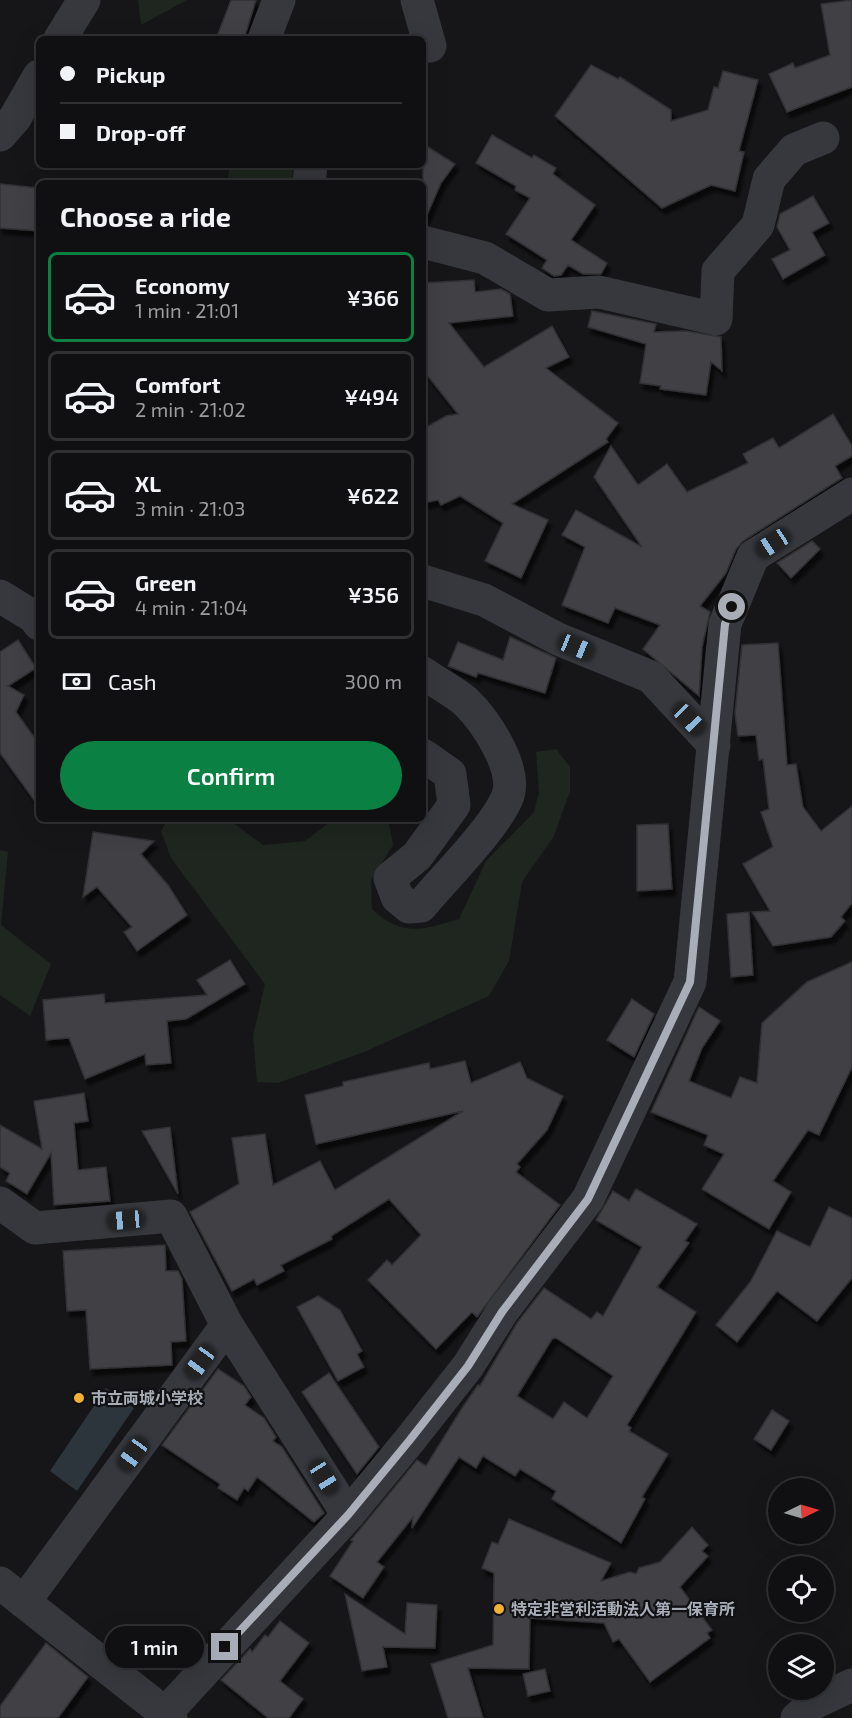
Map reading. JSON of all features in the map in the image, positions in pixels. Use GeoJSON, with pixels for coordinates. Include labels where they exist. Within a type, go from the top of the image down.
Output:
{"type":"FeatureCollection","features":[{"type":"Feature","properties":{"kind":"street"},"geometry":{"type":"LineString","coordinates":[[62,36],[84,0]]}},
{"type":"Feature","properties":{"kind":"street"},"geometry":{"type":"LineString","coordinates":[[265,36],[279,0]]}},
{"type":"Feature","properties":{"kind":"street"},"geometry":{"type":"LineString","coordinates":[[417,0],[430,46]]}},
{"type":"Feature","properties":{"kind":"street"},"geometry":{"type":"LineString","coordinates":[[0,135],[15,118],[36,81]]}},
{"type":"Feature","properties":{"kind":"street"},"geometry":{"type":"LineString","coordinates":[[426,243],[485,258],[548,295],[599,292],[716,319],[718,271],[758,225],[769,179],[794,150],[823,138]]}},
{"type":"Feature","properties":{"kind":"street"},"geometry":{"type":"LineString","coordinates":[[227,1324],[12,1593],[166,1716],[348,1515],[468,1366],[502,1312],[588,1199],[690,982],[725,624],[753,556],[852,494]]}},
{"type":"Feature","properties":{"kind":"street"},"geometry":{"type":"LineString","coordinates":[[426,582],[484,600],[558,639],[651,677],[714,745]]}},
{"type":"Feature","properties":{"kind":"street"},"geometry":{"type":"LineString","coordinates":[[0,596],[36,620]]}},
{"type":"Feature","properties":{"kind":"street"},"geometry":{"type":"LineString","coordinates":[[426,675],[465,702],[502,751],[507,774],[508,796],[493,821],[421,906],[409,907],[397,897],[390,878],[417,856],[454,805],[450,774],[426,757]]}},
{"type":"Feature","properties":{"kind":"street"},"geometry":{"type":"LineString","coordinates":[[426,697],[477,717]]}},
{"type":"Feature","properties":{"kind":"street"},"geometry":{"type":"LineString","coordinates":[[0,1203],[35,1228],[171,1216],[227,1324],[348,1515]]}},
{"type":"Feature","properties":{"kind":"street"},"geometry":{"type":"LineString","coordinates":[[797,1718],[814,1703],[852,1684]]}},
{"type":"Feature","properties":{"kind":"shaded area"},"geometry":{"type":"Polygon","coordinates":[[[138,0],[187,0],[141,25],[138,0]]]}},
{"type":"Feature","properties":{"kind":"shaded area"},"geometry":{"type":"Polygon","coordinates":[[[229,168],[293,168],[292,180],[228,180],[229,168]]]}},
{"type":"Feature","properties":{"kind":"shaded area"},"geometry":{"type":"Polygon","coordinates":[[[556,749],[570,767],[570,791],[554,836],[522,882],[509,961],[489,996],[364,1052],[278,1083],[257,1082],[253,1036],[265,984],[171,858],[161,831],[166,822],[232,822],[263,845],[305,841],[330,822],[389,822],[393,845],[371,880],[372,909],[393,924],[403,927],[413,929],[434,926],[459,919],[486,861],[534,812],[539,792],[536,752],[556,749]]]}},
{"type":"Feature","properties":{"kind":"shaded area"},"geometry":{"type":"Polygon","coordinates":[[[0,850],[8,852],[1,925],[51,964],[30,1016],[0,995],[0,850]]]}},
{"type":"Feature","properties":{"kind":"shaded area"},"geometry":{"type":"Polygon","coordinates":[[[106,1388],[134,1408],[77,1491],[50,1471],[106,1388]]]}},
{"type":"Feature","properties":{"kind":"building"},"geometry":{"type":"Polygon","coordinates":[[[231,0],[256,0],[245,36],[217,36],[231,0]]]}},
{"type":"Feature","properties":{"kind":"building"},"geometry":{"type":"Polygon","coordinates":[[[852,0],[852,87],[787,112],[769,74],[793,63],[795,68],[830,55],[821,4],[852,0]]]}},
{"type":"Feature","properties":{"kind":"building"},"geometry":{"type":"Polygon","coordinates":[[[591,65],[618,79],[620,77],[671,110],[671,121],[708,110],[714,87],[718,88],[723,71],[758,80],[739,151],[744,152],[735,191],[711,185],[662,208],[555,116],[591,65]]]}},
{"type":"Feature","properties":{"kind":"building"},"geometry":{"type":"Polygon","coordinates":[[[492,135],[532,158],[534,155],[556,168],[553,174],[595,205],[571,240],[607,263],[601,274],[583,274],[568,265],[561,275],[554,276],[542,268],[547,260],[506,234],[530,198],[515,190],[516,186],[476,163],[492,135]]]}},
{"type":"Feature","properties":{"kind":"building"},"geometry":{"type":"Polygon","coordinates":[[[426,146],[455,164],[441,183],[426,217],[426,180],[423,180],[423,168],[426,168],[426,146]]]}},
{"type":"Feature","properties":{"kind":"building"},"geometry":{"type":"Polygon","coordinates":[[[0,184],[36,188],[36,231],[0,228],[0,184]]]}},
{"type":"Feature","properties":{"kind":"building"},"geometry":{"type":"Polygon","coordinates":[[[813,196],[829,223],[812,232],[825,255],[783,279],[772,259],[790,250],[777,227],[780,214],[813,196]]]}},
{"type":"Feature","properties":{"kind":"building"},"geometry":{"type":"Polygon","coordinates":[[[474,280],[475,292],[501,289],[510,294],[513,316],[449,323],[484,367],[552,326],[569,357],[546,368],[618,423],[606,439],[608,442],[512,504],[548,520],[521,578],[485,561],[503,523],[460,496],[441,505],[438,500],[426,502],[426,427],[446,416],[458,414],[426,374],[426,283],[474,280]]]}},
{"type":"Feature","properties":{"kind":"building"},"geometry":{"type":"Polygon","coordinates":[[[592,311],[656,324],[654,332],[686,331],[721,337],[722,371],[711,362],[706,395],[660,389],[661,386],[640,383],[646,344],[588,327],[592,311]]]}},
{"type":"Feature","properties":{"kind":"building"},"geometry":{"type":"Polygon","coordinates":[[[833,414],[852,446],[852,456],[835,466],[842,478],[743,541],[736,549],[726,573],[700,606],[710,612],[702,647],[699,696],[643,649],[660,625],[615,608],[608,623],[562,605],[585,547],[562,535],[576,510],[642,547],[594,477],[611,446],[638,485],[667,464],[687,492],[748,463],[743,454],[773,438],[779,448],[833,414]]]}},
{"type":"Feature","properties":{"kind":"building"},"geometry":{"type":"Polygon","coordinates":[[[812,541],[820,549],[791,578],[777,563],[812,541]]]}},
{"type":"Feature","properties":{"kind":"building"},"geometry":{"type":"Polygon","coordinates":[[[510,637],[556,658],[545,693],[478,673],[476,677],[448,666],[458,642],[503,660],[510,637]]]}},
{"type":"Feature","properties":{"kind":"building"},"geometry":{"type":"Polygon","coordinates":[[[18,640],[36,668],[8,686],[24,695],[16,712],[36,740],[36,803],[0,753],[0,652],[18,640]]]}},
{"type":"Feature","properties":{"kind":"building"},"geometry":{"type":"Polygon","coordinates":[[[778,643],[787,765],[796,764],[803,807],[821,831],[852,806],[852,903],[841,917],[845,921],[831,937],[773,946],[752,912],[770,911],[743,864],[773,847],[761,812],[769,809],[763,759],[759,760],[756,735],[738,736],[735,713],[742,645],[778,643]]]}},
{"type":"Feature","properties":{"kind":"building"},"geometry":{"type":"Polygon","coordinates":[[[668,824],[672,889],[637,891],[637,825],[668,824]]]}},
{"type":"Feature","properties":{"kind":"building"},"geometry":{"type":"Polygon","coordinates":[[[93,832],[154,841],[141,854],[168,885],[187,915],[137,951],[124,932],[132,927],[97,887],[83,897],[93,832]]]}},
{"type":"Feature","properties":{"kind":"building"},"geometry":{"type":"Polygon","coordinates":[[[749,912],[753,975],[731,977],[727,914],[749,912]]]}},
{"type":"Feature","properties":{"kind":"building"},"geometry":{"type":"Polygon","coordinates":[[[230,960],[245,984],[186,1019],[167,1021],[171,1063],[146,1065],[145,1054],[85,1079],[69,1038],[46,1040],[43,1000],[104,994],[105,1003],[207,995],[197,980],[230,960]]]}},
{"type":"Feature","properties":{"kind":"building"},"geometry":{"type":"Polygon","coordinates":[[[852,962],[852,1067],[819,1135],[808,1130],[773,1181],[791,1192],[769,1229],[702,1189],[724,1154],[704,1145],[708,1135],[651,1112],[699,1007],[720,1021],[702,1048],[689,1081],[731,1098],[740,1077],[757,1083],[762,1023],[807,982],[852,962]]]}},
{"type":"Feature","properties":{"kind":"building"},"geometry":{"type":"Polygon","coordinates":[[[632,999],[654,1014],[634,1057],[607,1040],[632,999]]]}},
{"type":"Feature","properties":{"kind":"building"},"geometry":{"type":"Polygon","coordinates":[[[465,1061],[471,1083],[520,1062],[527,1078],[563,1096],[547,1130],[517,1164],[520,1167],[516,1172],[560,1205],[477,1317],[472,1312],[436,1349],[368,1280],[387,1260],[392,1265],[421,1235],[389,1199],[331,1236],[332,1239],[281,1265],[284,1271],[257,1285],[254,1279],[232,1291],[190,1212],[239,1184],[232,1138],[265,1134],[273,1185],[320,1161],[335,1190],[463,1111],[316,1144],[305,1095],[343,1086],[343,1082],[429,1063],[430,1069],[465,1061]]]}},
{"type":"Feature","properties":{"kind":"building"},"geometry":{"type":"Polygon","coordinates":[[[84,1093],[88,1121],[74,1123],[78,1170],[106,1167],[110,1201],[54,1205],[51,1153],[27,1194],[6,1181],[10,1173],[0,1167],[0,1125],[42,1149],[34,1101],[84,1093]]]}},
{"type":"Feature","properties":{"kind":"building"},"geometry":{"type":"Polygon","coordinates":[[[170,1127],[178,1194],[142,1131],[170,1127]]]}},
{"type":"Feature","properties":{"kind":"building"},"geometry":{"type":"Polygon","coordinates":[[[636,1189],[697,1224],[685,1241],[689,1243],[657,1287],[696,1312],[627,1425],[631,1428],[629,1431],[668,1454],[642,1497],[645,1499],[621,1543],[552,1499],[556,1491],[520,1469],[515,1476],[483,1456],[476,1468],[459,1457],[412,1528],[413,1517],[377,1562],[384,1567],[363,1598],[330,1576],[353,1541],[351,1540],[417,1460],[426,1466],[464,1405],[478,1385],[480,1386],[517,1323],[544,1288],[591,1319],[597,1312],[603,1316],[642,1247],[596,1220],[613,1191],[629,1201],[636,1189]],[[556,1338],[552,1339],[517,1396],[553,1419],[564,1402],[587,1418],[613,1376],[556,1338]]]}},
{"type":"Feature","properties":{"kind":"building"},"geometry":{"type":"Polygon","coordinates":[[[829,1207],[852,1218],[852,1278],[817,1321],[777,1291],[737,1342],[716,1325],[751,1281],[777,1231],[810,1247],[829,1207]]]}},
{"type":"Feature","properties":{"kind":"building"},"geometry":{"type":"Polygon","coordinates":[[[165,1245],[166,1271],[178,1271],[182,1279],[186,1341],[171,1342],[172,1365],[90,1369],[86,1310],[67,1311],[63,1251],[165,1245]]]}},
{"type":"Feature","properties":{"kind":"building"},"geometry":{"type":"Polygon","coordinates":[[[318,1296],[340,1310],[362,1351],[357,1354],[364,1367],[338,1381],[297,1307],[318,1296]]]}},
{"type":"Feature","properties":{"kind":"building"},"geometry":{"type":"Polygon","coordinates":[[[218,1369],[244,1386],[251,1397],[245,1405],[264,1418],[276,1437],[273,1441],[282,1447],[324,1513],[314,1522],[257,1477],[248,1491],[244,1488],[237,1500],[218,1488],[220,1484],[162,1445],[218,1369]]]}},
{"type":"Feature","properties":{"kind":"building"},"geometry":{"type":"Polygon","coordinates":[[[329,1373],[379,1447],[357,1474],[302,1392],[329,1373]]]}},
{"type":"Feature","properties":{"kind":"building"},"geometry":{"type":"Polygon","coordinates":[[[772,1410],[789,1421],[771,1450],[754,1439],[772,1410]]]}},
{"type":"Feature","properties":{"kind":"building"},"geometry":{"type":"Polygon","coordinates":[[[509,1519],[611,1563],[601,1581],[630,1572],[636,1574],[639,1568],[660,1562],[692,1527],[708,1545],[702,1551],[708,1556],[680,1587],[712,1630],[707,1633],[710,1638],[650,1682],[619,1639],[613,1642],[604,1623],[530,1618],[529,1669],[468,1668],[483,1718],[448,1718],[431,1664],[493,1645],[494,1573],[482,1568],[492,1542],[498,1544],[509,1519]]]}},
{"type":"Feature","properties":{"kind":"building"},"geometry":{"type":"Polygon","coordinates":[[[345,1594],[405,1634],[407,1603],[437,1605],[435,1648],[383,1647],[387,1667],[362,1671],[345,1594]]]}},
{"type":"Feature","properties":{"kind":"building"},"geometry":{"type":"Polygon","coordinates":[[[280,1621],[309,1643],[280,1681],[303,1699],[289,1718],[268,1718],[221,1680],[250,1649],[252,1652],[265,1635],[268,1637],[280,1621]]]}},
{"type":"Feature","properties":{"kind":"building"},"geometry":{"type":"Polygon","coordinates":[[[46,1643],[88,1677],[58,1718],[0,1718],[0,1706],[46,1643]]]}},
{"type":"Feature","properties":{"kind":"building"},"geometry":{"type":"Polygon","coordinates":[[[545,1669],[550,1691],[528,1696],[523,1674],[545,1669]]]}},
{"type":"Feature","properties":{"kind":"place","name":"市立両城小学校"},"geometry":{"type":"Point","coordinates":[79,1398]}},
{"type":"Feature","properties":{"kind":"place","name":"特定非営利活動法人第一保育所"},"geometry":{"type":"Point","coordinates":[499,1609]}},
{"type":"Feature","properties":{"kind":"route"},"geometry":{"type":"LineString","coordinates":[[225,1647],[348,1515],[409,1441],[468,1366],[502,1312],[588,1199],[690,982],[725,624],[732,607]]}}]}
